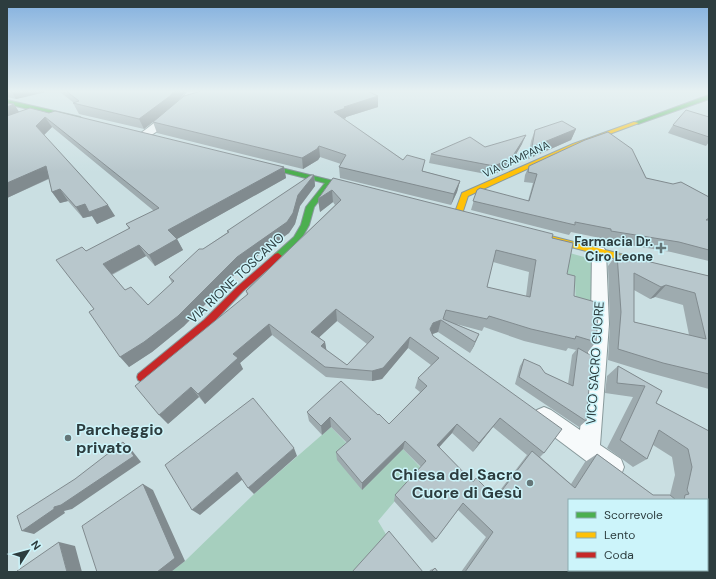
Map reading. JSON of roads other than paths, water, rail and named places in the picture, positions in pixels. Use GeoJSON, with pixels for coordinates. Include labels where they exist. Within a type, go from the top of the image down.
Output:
{"type":"FeatureCollection","features":[{"type":"Feature","properties":{"kind":"street"},"geometry":{"type":"LineString","coordinates":[[75,118],[92,122]]}},
{"type":"Feature","properties":{"kind":"street"},"geometry":{"type":"LineString","coordinates":[[141,134],[161,118]]}},
{"type":"Feature","properties":{"kind":"street","name":"VIA CAMPANA"},"geometry":{"type":"LineString","coordinates":[[458,215],[465,195],[575,145],[650,118]]}},
{"type":"Feature","properties":{"kind":"street"},"geometry":{"type":"LineString","coordinates":[[141,134],[159,139]]}},
{"type":"Feature","properties":{"kind":"street"},"geometry":{"type":"LineString","coordinates":[[248,162],[366,192]]}},
{"type":"Feature","properties":{"kind":"street","name":"VIA RIONE TOSCANO"},"geometry":{"type":"LineString","coordinates":[[142,377],[207,324],[240,289],[297,239],[305,225],[310,207],[329,183]]}},
{"type":"Feature","properties":{"kind":"street"},"geometry":{"type":"LineString","coordinates":[[534,235],[650,265]]}},
{"type":"Feature","properties":{"kind":"street","name":"VICO SACRO CUORE"},"geometry":{"type":"LineString","coordinates":[[589,450],[600,324],[599,252]]}},
{"type":"Feature","properties":{"kind":"street"},"geometry":{"type":"LineString","coordinates":[[532,409],[626,477]]}},
{"type":"Feature","properties":{"kind":"place","name":"Farmacia Dr. Ciro Leone"},"geometry":{"type":"Point","coordinates":[661,248]}},
{"type":"Feature","properties":{"kind":"place","name":"Parcheggio privato"},"geometry":{"type":"Point","coordinates":[68,438]}},
{"type":"Feature","properties":{"kind":"place","name":"Chiesa del Sacro Cuore di Gesù"},"geometry":{"type":"Point","coordinates":[530,483]}}]}
